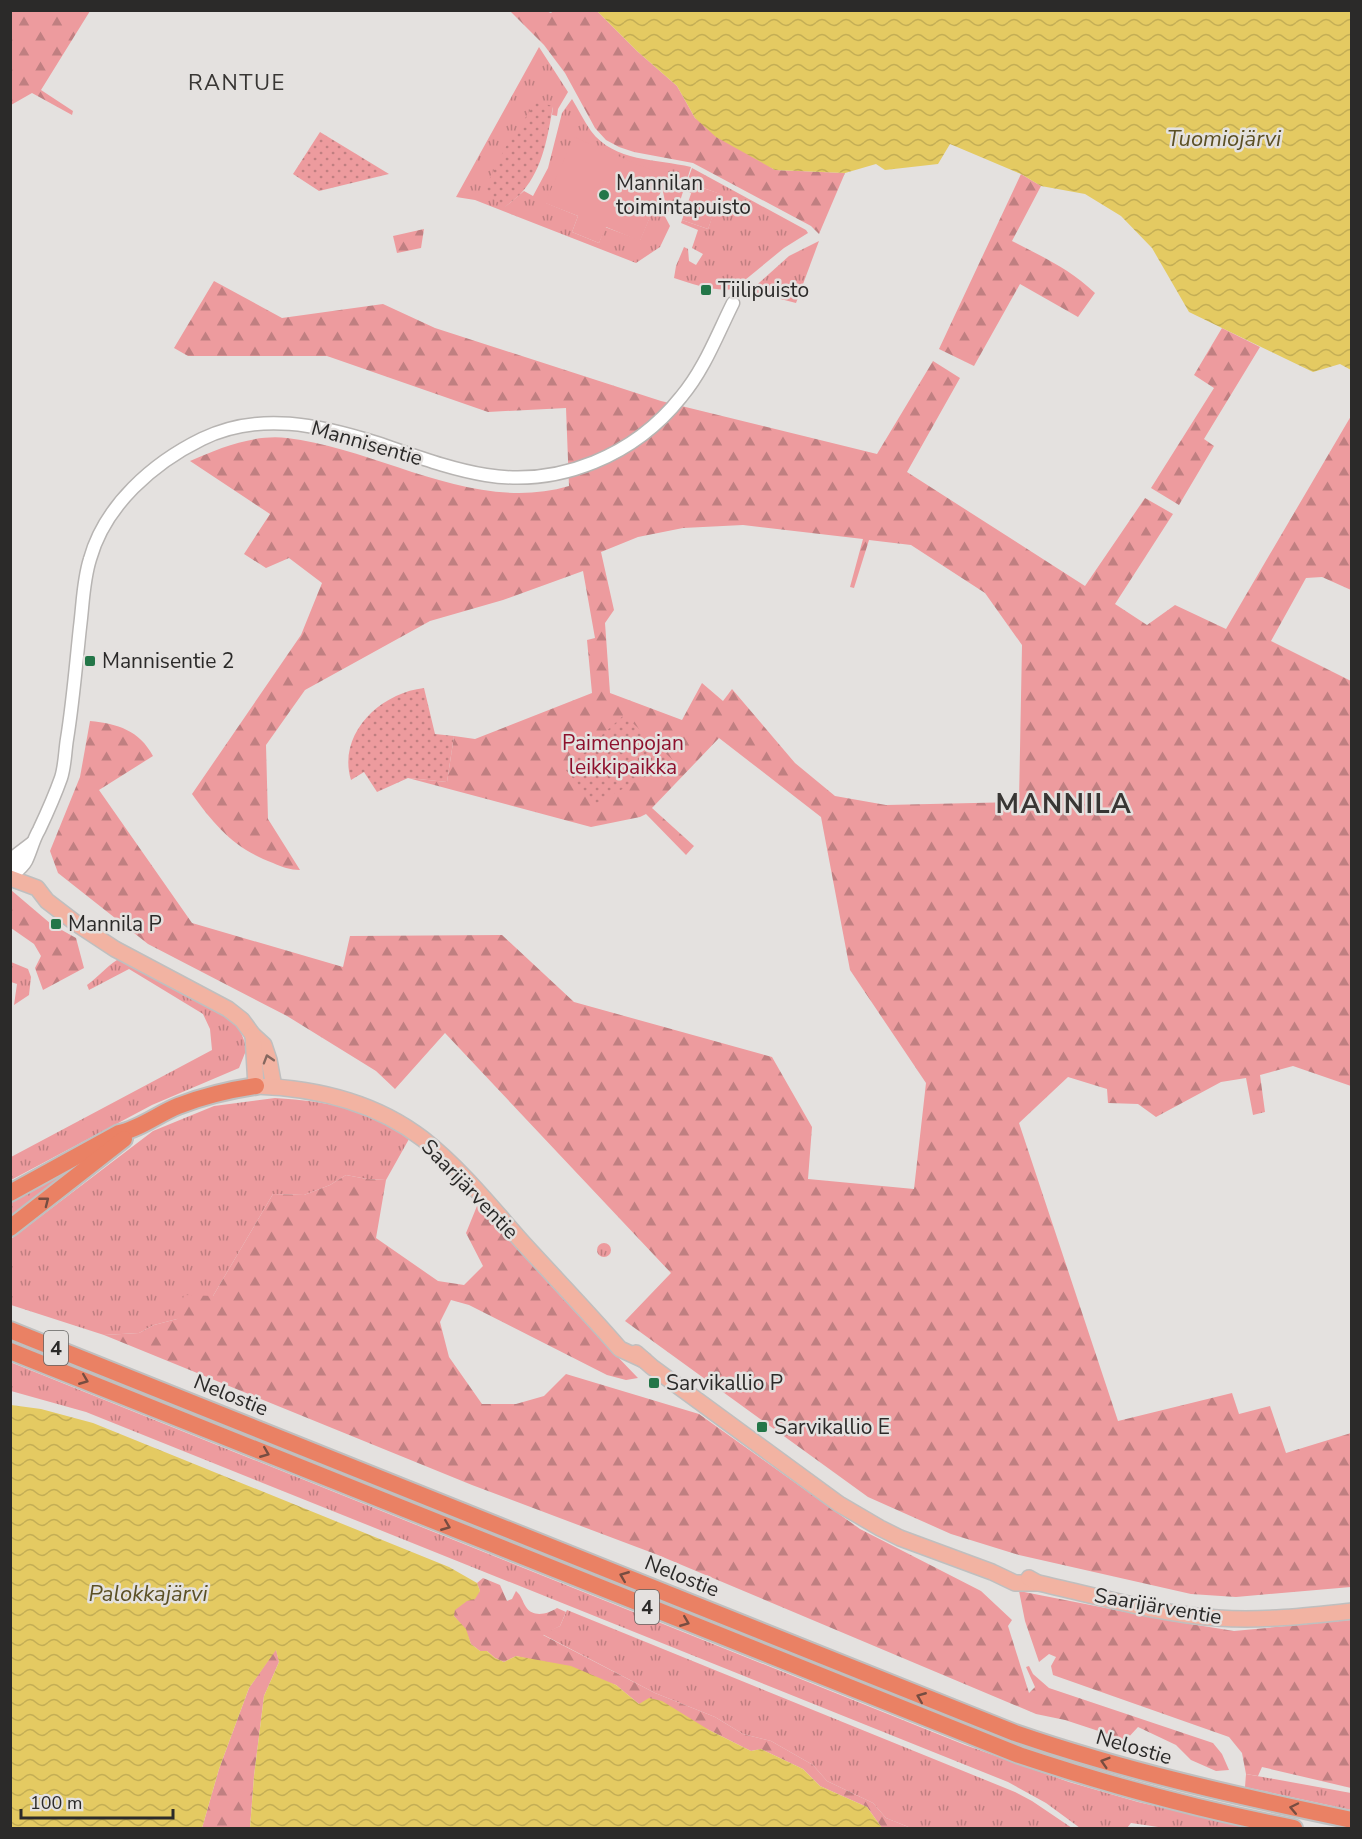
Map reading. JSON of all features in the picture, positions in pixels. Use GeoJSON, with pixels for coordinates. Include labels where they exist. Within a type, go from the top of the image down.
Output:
{"type":"FeatureCollection","features":[{"type":"Feature","properties":{"kind":"highway"},"geometry":{"type":"LineString","coordinates":[[10,1193],[118,1133],[130,1131],[177,1106],[217,1093],[256,1086]]}},
{"type":"Feature","properties":{"kind":"highway"},"geometry":{"type":"LineString","coordinates":[[10,1228],[123,1140],[130,1131]]}},
{"type":"Feature","properties":{"kind":"highway","name":"Nelostie"},"geometry":{"type":"LineString","coordinates":[[10,1330],[1015,1733],[1114,1765],[1188,1785],[1352,1820]]}},
{"type":"Feature","properties":{"kind":"highway","name":"Nelostie"},"geometry":{"type":"LineString","coordinates":[[10,1350],[1019,1755],[1177,1803],[1294,1828]]}},
{"type":"Feature","properties":{"kind":"main road"},"geometry":{"type":"LineString","coordinates":[[14,878],[37,888],[47,901],[115,949],[228,1009],[242,1020],[264,1045],[274,1087]]}},
{"type":"Feature","properties":{"kind":"main road"},"geometry":{"type":"LineString","coordinates":[[253,1035],[256,1086]]}},
{"type":"Feature","properties":{"kind":"main road","name":"Saarijärventie"},"geometry":{"type":"LineString","coordinates":[[256,1086],[324,1094],[361,1105],[390,1118],[424,1140],[457,1169],[603,1328],[858,1516],[900,1538],[992,1572],[1017,1572],[1038,1582],[1143,1606],[1216,1618],[1266,1618],[1352,1611]]}},
{"type":"Feature","properties":{"kind":"street","name":"Mannisentie"},"geometry":{"type":"LineString","coordinates":[[14,878],[26,863],[32,843],[62,776],[90,560],[105,525],[129,493],[159,463],[202,438],[223,430],[253,423],[282,423],[315,425],[460,470],[489,476],[549,475],[582,467],[609,457],[659,422],[682,396],[704,363],[733,303]]}},
{"type":"Feature","properties":{"kind":"green space"},"geometry":{"type":"Polygon","coordinates":[[[15,10],[90,11],[41,90],[73,111],[72,115],[32,93],[11,105],[10,12],[15,10]]]}},
{"type":"Feature","properties":{"kind":"green space"},"geometry":{"type":"Polygon","coordinates":[[[510,11],[551,13],[553,11],[597,11],[637,51],[677,86],[695,118],[775,170],[845,173],[819,234],[811,226],[693,163],[634,152],[606,140],[595,128],[565,73],[544,45],[510,11]]]}},
{"type":"Feature","properties":{"kind":"green space"},"geometry":{"type":"Polygon","coordinates":[[[539,47],[568,92],[558,109],[557,116],[552,115],[553,106],[505,207],[524,191],[533,196],[548,168],[562,113],[572,99],[591,131],[612,149],[637,158],[691,167],[681,198],[672,213],[667,211],[662,187],[666,177],[546,203],[578,216],[572,232],[599,243],[605,227],[640,240],[655,205],[661,209],[670,226],[660,247],[636,263],[475,200],[456,197],[539,47]]]}},
{"type":"Feature","properties":{"kind":"green space"},"geometry":{"type":"Polygon","coordinates":[[[536,102],[553,106],[544,151],[530,182],[505,207],[483,192],[505,148],[536,102]]]}},
{"type":"Feature","properties":{"kind":"green space"},"geometry":{"type":"Polygon","coordinates":[[[320,132],[389,174],[319,191],[293,174],[320,132]]]}},
{"type":"Feature","properties":{"kind":"green space","name":"Mannilan toimintapuisto"},"geometry":{"type":"Polygon","coordinates":[[[574,137],[667,177],[640,241],[606,227],[599,243],[572,232],[578,216],[545,203],[574,137]]]}},
{"type":"Feature","properties":{"kind":"green space"},"geometry":{"type":"Polygon","coordinates":[[[692,168],[808,233],[784,248],[734,289],[711,288],[674,278],[684,247],[688,249],[689,261],[696,265],[703,254],[692,248],[698,230],[681,223],[682,220],[708,229],[720,194],[695,185],[691,193],[684,190],[692,168]]]}},
{"type":"Feature","properties":{"kind":"green space"},"geometry":{"type":"Polygon","coordinates":[[[1021,174],[1041,186],[1012,241],[1065,270],[1095,293],[1078,317],[1020,284],[974,366],[939,349],[1021,174]]]}},
{"type":"Feature","properties":{"kind":"green space"},"geometry":{"type":"Polygon","coordinates":[[[694,185],[721,194],[708,229],[682,220],[694,185]]]}},
{"type":"Feature","properties":{"kind":"green space"},"geometry":{"type":"Polygon","coordinates":[[[424,229],[421,248],[397,253],[393,236],[424,229]]]}},
{"type":"Feature","properties":{"kind":"green space"},"geometry":{"type":"Polygon","coordinates":[[[819,241],[796,303],[750,291],[789,256],[819,241]]]}},
{"type":"Feature","properties":{"kind":"green space"},"geometry":{"type":"Polygon","coordinates":[[[214,281],[282,318],[383,304],[435,328],[661,401],[877,454],[933,361],[960,378],[907,472],[1085,586],[1145,498],[1173,514],[1115,604],[1147,625],[1175,605],[1226,629],[1351,416],[1351,590],[1322,577],[1306,578],[1271,641],[1351,681],[1351,1086],[1293,1066],[1260,1075],[1265,1112],[1253,1115],[1246,1078],[1221,1082],[1156,1117],[1138,1104],[1108,1103],[1107,1089],[1068,1077],[1019,1123],[1118,1421],[1232,1393],[1239,1414],[1270,1406],[1286,1453],[1351,1433],[1351,1587],[1236,1597],[1191,1594],[1019,1555],[951,1534],[868,1497],[625,1321],[671,1273],[445,1033],[395,1089],[376,1071],[287,1016],[148,944],[58,873],[50,851],[80,777],[90,721],[119,727],[134,734],[153,756],[99,790],[192,923],[343,967],[350,936],[502,935],[574,1002],[772,1057],[812,1127],[808,1179],[914,1189],[926,1083],[850,970],[821,817],[719,738],[652,808],[694,846],[686,855],[646,814],[591,827],[408,778],[447,782],[454,736],[475,739],[592,693],[587,640],[595,638],[583,571],[503,600],[430,621],[305,690],[266,745],[268,819],[300,870],[286,868],[248,851],[227,835],[209,816],[192,794],[301,635],[322,583],[289,558],[266,568],[244,554],[270,514],[190,461],[249,440],[287,438],[322,444],[463,486],[498,492],[533,492],[569,486],[566,408],[488,412],[327,356],[188,356],[174,348],[214,281]],[[743,525],[683,528],[638,537],[601,552],[614,610],[605,623],[610,693],[682,720],[702,683],[723,701],[732,689],[795,763],[835,796],[886,805],[1019,802],[1022,645],[985,593],[911,545],[869,540],[854,588],[850,587],[863,539],[743,525]]]}},
{"type":"Feature","properties":{"kind":"green space"},"geometry":{"type":"Polygon","coordinates":[[[1222,328],[1260,347],[1204,439],[1214,446],[1179,505],[1151,488],[1214,388],[1194,375],[1222,328]]]}},
{"type":"Feature","properties":{"kind":"green space"},"geometry":{"type":"Polygon","coordinates":[[[424,688],[435,734],[454,736],[447,782],[408,778],[377,792],[364,772],[351,780],[348,763],[350,747],[356,732],[366,719],[392,698],[424,688]]]}},
{"type":"Feature","properties":{"kind":"green space","name":"Paimenpojan leikkipaikka"},"geometry":{"type":"Polygon","coordinates":[[[624,715],[674,761],[595,804],[565,769],[624,715]]]}},
{"type":"Feature","properties":{"kind":"green space"},"geometry":{"type":"Polygon","coordinates":[[[11,890],[51,924],[76,938],[84,968],[43,990],[35,968],[41,956],[34,944],[11,928],[11,890]]]}},
{"type":"Feature","properties":{"kind":"green space"},"geometry":{"type":"Polygon","coordinates":[[[117,960],[125,960],[226,1015],[240,1030],[247,1048],[239,1068],[152,1105],[11,1180],[11,1157],[212,1050],[210,1029],[203,1014],[129,969],[89,990],[87,985],[117,960]]]}},
{"type":"Feature","properties":{"kind":"green space"},"geometry":{"type":"Polygon","coordinates":[[[11,962],[28,969],[31,977],[29,995],[14,1005],[17,984],[11,982],[11,962]]]}},
{"type":"Feature","properties":{"kind":"green space"},"geometry":{"type":"Polygon","coordinates":[[[275,1098],[345,1108],[376,1120],[409,1139],[386,1180],[346,1175],[330,1185],[304,1195],[273,1194],[213,1296],[177,1319],[154,1325],[139,1333],[104,1335],[11,1305],[11,1239],[153,1131],[214,1106],[275,1098]]]}},
{"type":"Feature","properties":{"kind":"green space"},"geometry":{"type":"Polygon","coordinates":[[[120,1137],[11,1222],[11,1198],[120,1137]]]}},
{"type":"Feature","properties":{"kind":"green space"},"geometry":{"type":"Polygon","coordinates":[[[346,1175],[386,1180],[376,1238],[438,1281],[464,1285],[483,1266],[466,1233],[477,1206],[638,1378],[626,1380],[607,1375],[469,1305],[451,1300],[440,1322],[449,1357],[482,1404],[516,1404],[544,1396],[566,1374],[699,1414],[860,1529],[981,1591],[1012,1620],[1008,1626],[1029,1693],[1035,1687],[1026,1667],[1029,1666],[1033,1674],[1049,1688],[1213,1743],[1222,1754],[1229,1770],[1216,1771],[1191,1760],[1176,1745],[1138,1727],[1126,1740],[1065,1720],[1036,1714],[658,1555],[472,1485],[104,1335],[139,1333],[154,1325],[177,1319],[184,1295],[213,1296],[273,1194],[304,1195],[330,1185],[346,1175]]]}},
{"type":"Feature","properties":{"kind":"green space"},"geometry":{"type":"Polygon","coordinates":[[[601,1243],[607,1243],[611,1250],[607,1257],[601,1257],[597,1253],[597,1247],[601,1243]]]}},
{"type":"Feature","properties":{"kind":"green space"},"geometry":{"type":"Polygon","coordinates":[[[10,1362],[965,1745],[1069,1782],[1138,1802],[1251,1828],[1165,1828],[1131,1823],[1127,1828],[1080,1828],[1046,1803],[1008,1782],[86,1412],[11,1391],[10,1362]]]}},
{"type":"Feature","properties":{"kind":"green space"},"geometry":{"type":"Polygon","coordinates":[[[483,1578],[500,1585],[507,1601],[512,1599],[516,1591],[526,1607],[533,1613],[545,1613],[557,1608],[566,1612],[560,1626],[543,1635],[655,1693],[715,1717],[743,1734],[771,1741],[813,1765],[827,1781],[873,1803],[886,1818],[911,1828],[882,1828],[867,1807],[820,1786],[803,1769],[761,1749],[751,1751],[709,1730],[639,1704],[616,1685],[516,1656],[504,1662],[487,1651],[480,1651],[471,1644],[465,1629],[454,1616],[454,1610],[480,1591],[477,1583],[483,1578]]]}},
{"type":"Feature","properties":{"kind":"green space"},"geometry":{"type":"Polygon","coordinates":[[[1019,1591],[1234,1631],[1351,1620],[1351,1788],[1262,1767],[1258,1776],[1246,1774],[1242,1753],[1229,1737],[1053,1675],[1051,1666],[1056,1657],[1049,1654],[1039,1662],[1025,1621],[1019,1591]]]}},
{"type":"Feature","properties":{"kind":"green space"},"geometry":{"type":"Polygon","coordinates":[[[567,1610],[1015,1792],[1072,1828],[911,1828],[886,1818],[873,1803],[827,1781],[813,1765],[771,1741],[743,1734],[715,1717],[655,1693],[542,1634],[560,1626],[567,1610]]]}},
{"type":"Feature","properties":{"kind":"green space"},"geometry":{"type":"Polygon","coordinates":[[[276,1649],[279,1662],[264,1696],[250,1828],[202,1828],[219,1769],[249,1688],[276,1649]]]}},
{"type":"Feature","properties":{"kind":"green space"},"geometry":{"type":"Polygon","coordinates":[[[1246,1774],[1351,1793],[1351,1810],[1245,1787],[1246,1774]]]}},
{"type":"Feature","properties":{"kind":"water","name":"Tuomiojärvi"},"geometry":{"type":"Polygon","coordinates":[[[597,11],[1351,11],[1351,370],[1340,364],[1313,372],[1189,312],[1152,248],[1121,216],[1085,194],[1041,186],[1021,174],[950,144],[938,164],[885,170],[876,164],[845,173],[775,170],[716,137],[695,118],[677,86],[637,51],[597,11]]]}},
{"type":"Feature","properties":{"kind":"water","name":"Palokkajärvi"},"geometry":{"type":"Polygon","coordinates":[[[11,1405],[41,1409],[93,1423],[449,1567],[477,1583],[480,1591],[475,1599],[467,1601],[455,1610],[454,1616],[466,1629],[471,1644],[480,1651],[487,1651],[504,1662],[516,1656],[571,1666],[616,1685],[639,1704],[649,1698],[662,1701],[709,1730],[751,1751],[761,1749],[803,1769],[820,1786],[867,1807],[882,1828],[250,1828],[264,1696],[279,1662],[276,1650],[249,1688],[219,1769],[202,1828],[11,1828],[11,1405]]]}},
{"type":"Feature","properties":{"kind":"place","name":"Mannilan toimintapuisto"},"geometry":{"type":"Point","coordinates":[604,195]}},
{"type":"Feature","properties":{"kind":"place","name":"Tiilipuisto"},"geometry":{"type":"Point","coordinates":[706,290]}},
{"type":"Feature","properties":{"kind":"place","name":"Mannisentie 2"},"geometry":{"type":"Point","coordinates":[90,661]}},
{"type":"Feature","properties":{"kind":"place","name":"Mannila P"},"geometry":{"type":"Point","coordinates":[56,924]}},
{"type":"Feature","properties":{"kind":"place","name":"Sarvikallio P"},"geometry":{"type":"Point","coordinates":[654,1383]}},
{"type":"Feature","properties":{"kind":"place","name":"Sarvikallio E"},"geometry":{"type":"Point","coordinates":[762,1427]}},
{"type":"Feature","properties":{"kind":"district","name":"RANTUE"},"geometry":{"type":"Point","coordinates":[237,83]}},
{"type":"Feature","properties":{"kind":"district","name":"MANNILA"},"geometry":{"type":"Point","coordinates":[1064,804]}}]}
